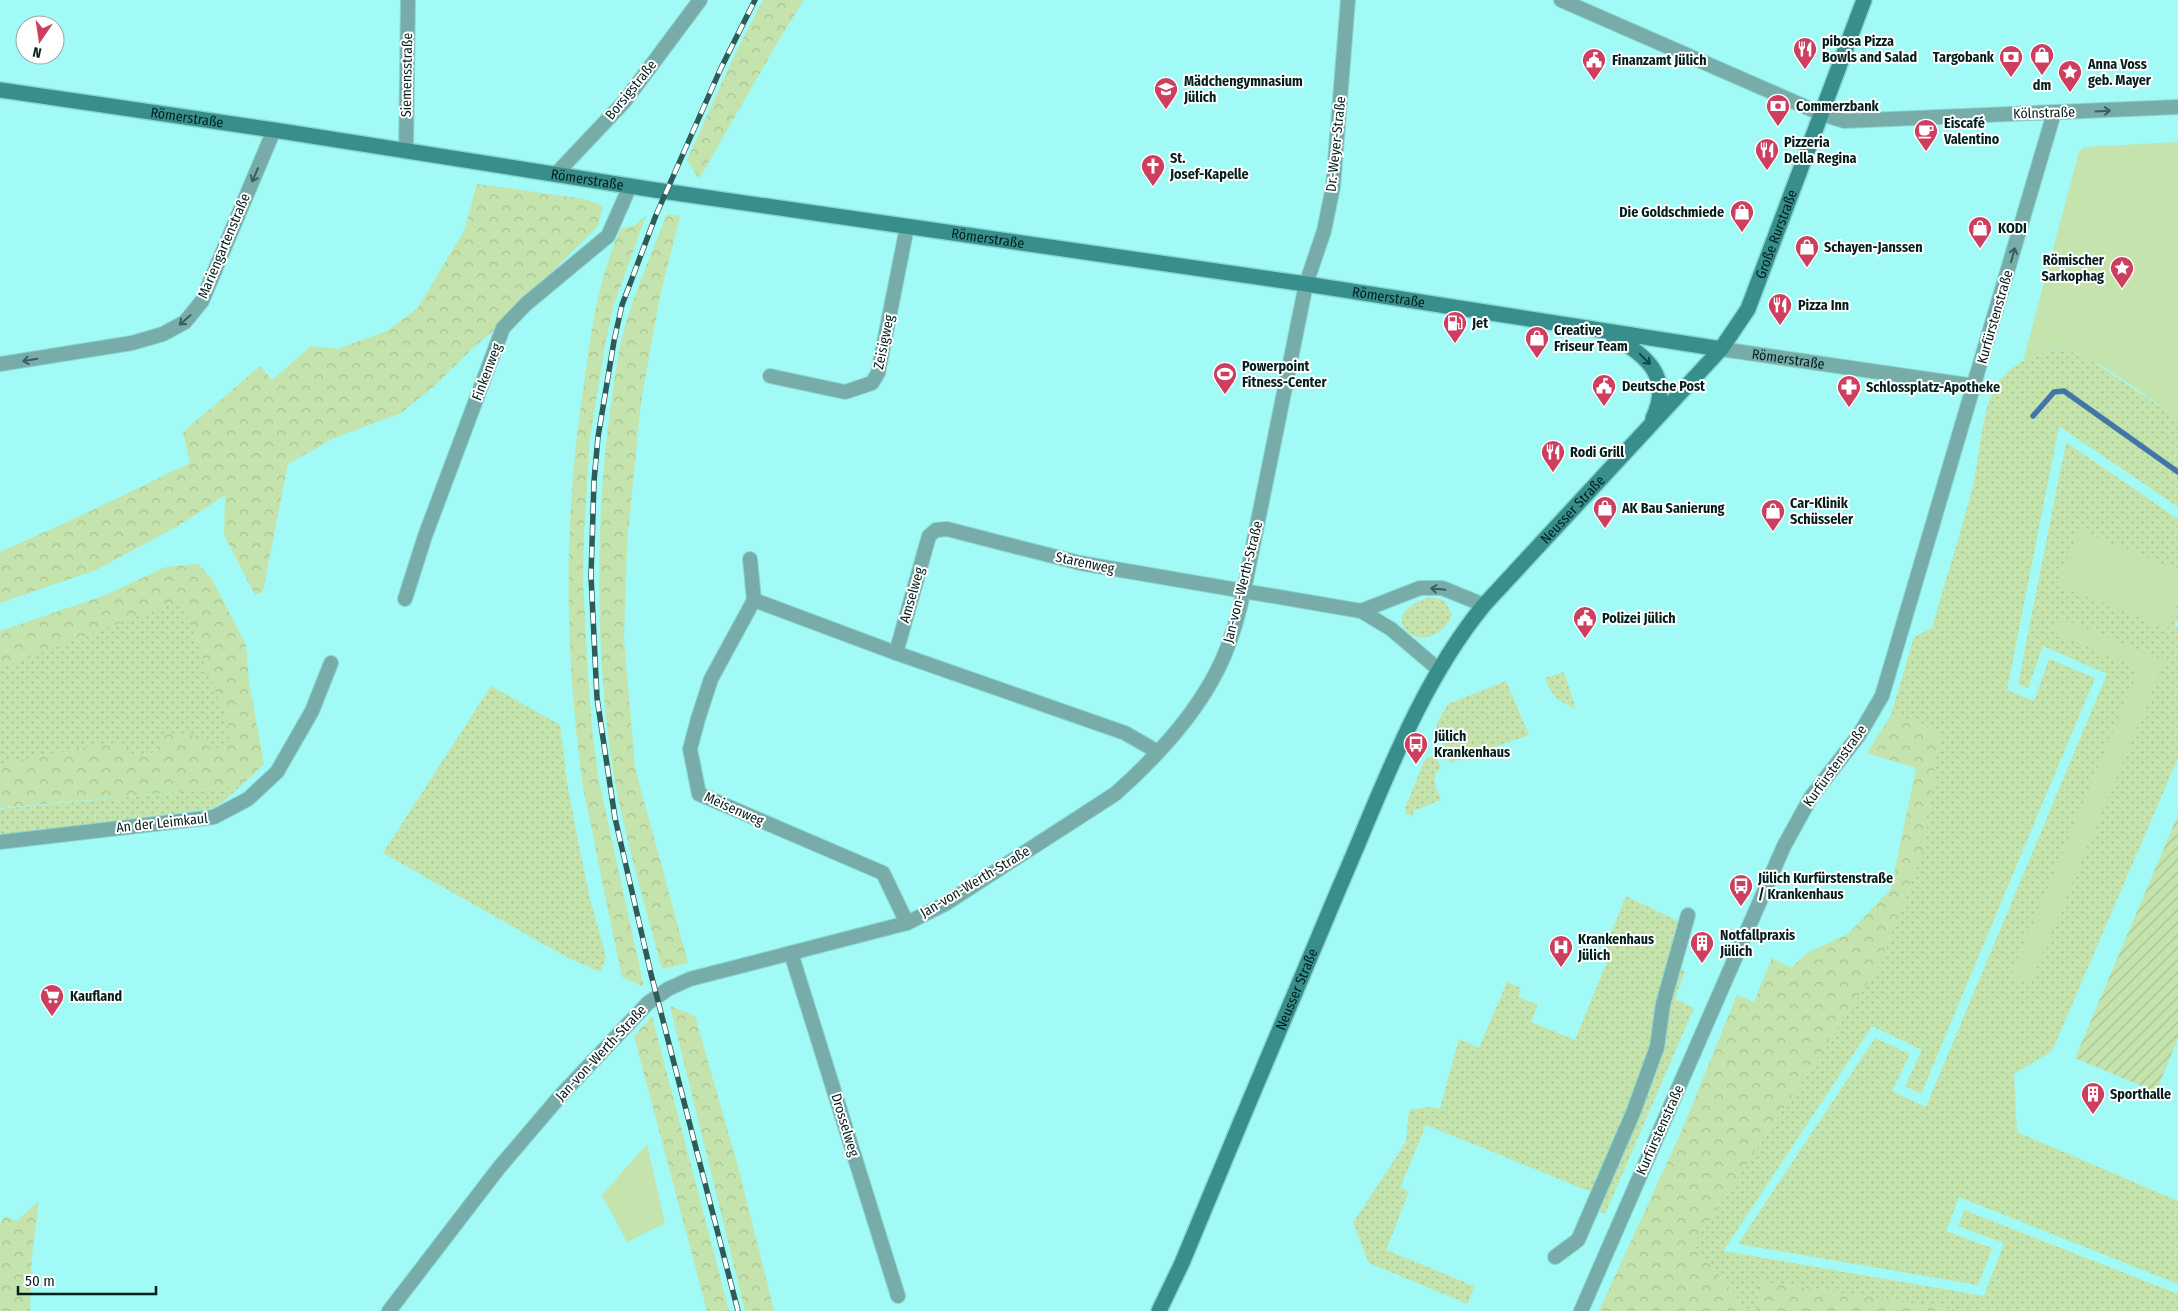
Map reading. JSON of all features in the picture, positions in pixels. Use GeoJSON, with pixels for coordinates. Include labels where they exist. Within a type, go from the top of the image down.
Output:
{"type":"FeatureCollection","features":[{"type":"Feature","properties":{"kind":"main road","name":"Große Rurstraße"},"geometry":{"type":"LineString","coordinates":[[1721,349],[1748,309],[1864,0]]}},
{"type":"Feature","properties":{"kind":"main road","name":"Römerstraße"},"geometry":{"type":"LineString","coordinates":[[0,90],[274,130],[555,175],[1306,284],[1721,349]]}},
{"type":"Feature","properties":{"kind":"main road"},"geometry":{"type":"LineString","coordinates":[[1605,332],[1631,346],[1649,362],[1657,376],[1660,399],[1647,429]]}},
{"type":"Feature","properties":{"kind":"main road","name":"Neusser Straße"},"geometry":{"type":"LineString","coordinates":[[1159,1311],[1182,1263],[1396,754],[1438,669],[1484,605],[1721,349]]}},
{"type":"Feature","properties":{"kind":"street","name":"Siemensstraße"},"geometry":{"type":"LineString","coordinates":[[406,151],[408,0]]}},
{"type":"Feature","properties":{"kind":"street","name":"Borsigstraße"},"geometry":{"type":"LineString","coordinates":[[555,175],[624,102],[700,0]]}},
{"type":"Feature","properties":{"kind":"street","name":"Dr.-Weyer-Straße"},"geometry":{"type":"LineString","coordinates":[[1306,284],[1324,231],[1333,188],[1348,0]]}},
{"type":"Feature","properties":{"kind":"street","name":"Kölnstraße"},"geometry":{"type":"LineString","coordinates":[[1561,0],[1822,114],[1844,121],[2178,107]]}},
{"type":"Feature","properties":{"kind":"street","name":"Kurfürstenstraße"},"geometry":{"type":"LineString","coordinates":[[1580,1311],[1784,846],[1811,796],[1859,735],[1882,696],[2054,113]]}},
{"type":"Feature","properties":{"kind":"street","name":"Mariengartenstraße"},"geometry":{"type":"LineString","coordinates":[[0,364],[132,342],[163,334],[185,322],[202,301],[274,130]]}},
{"type":"Feature","properties":{"kind":"street","name":"Finkenweg"},"geometry":{"type":"LineString","coordinates":[[406,599],[425,536],[503,328],[526,304],[608,236],[630,186]]}},
{"type":"Feature","properties":{"kind":"street","name":"Zeisigweg"},"geometry":{"type":"LineString","coordinates":[[770,376],[845,392],[872,383],[878,372],[907,226]]}},
{"type":"Feature","properties":{"kind":"street","name":"Jan-von-Werth-Straße"},"geometry":{"type":"LineString","coordinates":[[389,1311],[498,1169],[561,1095],[648,1003],[668,990],[690,980],[907,923],[944,904],[1115,794],[1138,774],[1158,752],[1183,723],[1208,688],[1233,633],[1244,590],[1306,284]]}},
{"type":"Feature","properties":{"kind":"street","name":"Römerstraße"},"geometry":{"type":"LineString","coordinates":[[1721,349],[1975,386]]}},
{"type":"Feature","properties":{"kind":"street","name":"Starenweg"},"geometry":{"type":"LineString","coordinates":[[929,536],[936,530],[947,529],[1080,563],[1148,576],[1244,590]]}},
{"type":"Feature","properties":{"kind":"street","name":"Amselweg"},"geometry":{"type":"LineString","coordinates":[[896,653],[929,536]]}},
{"type":"Feature","properties":{"kind":"street"},"geometry":{"type":"LineString","coordinates":[[750,559],[754,600],[896,653],[1125,733],[1158,752]]}},
{"type":"Feature","properties":{"kind":"street"},"geometry":{"type":"LineString","coordinates":[[1361,611],[1420,588],[1442,588],[1484,605]]}},
{"type":"Feature","properties":{"kind":"street"},"geometry":{"type":"LineString","coordinates":[[1244,590],[1361,611],[1391,629],[1438,669]]}},
{"type":"Feature","properties":{"kind":"street","name":"Meisenweg"},"geometry":{"type":"LineString","coordinates":[[754,600],[711,679],[698,719],[690,749],[699,794],[883,873],[907,923]]}},
{"type":"Feature","properties":{"kind":"street","name":"An der Leimkaul"},"geometry":{"type":"LineString","coordinates":[[0,842],[214,817],[248,799],[277,772],[312,710],[331,663]]}},
{"type":"Feature","properties":{"kind":"street"},"geometry":{"type":"LineString","coordinates":[[1555,1257],[1578,1240],[1633,1113],[1657,1047],[1663,1004],[1688,915]]}},
{"type":"Feature","properties":{"kind":"street","name":"Drosselweg"},"geometry":{"type":"LineString","coordinates":[[791,953],[898,1296]]}},
{"type":"Feature","properties":{"kind":"green space"},"geometry":{"type":"Polygon","coordinates":[[[763,0],[804,0],[699,179],[687,160],[736,52],[763,0]]]}},
{"type":"Feature","properties":{"kind":"green space"},"geometry":{"type":"Polygon","coordinates":[[[2178,142],[2178,418],[2108,370],[2079,354],[2068,351],[2051,351],[2023,361],[2079,152],[2084,147],[2178,142]]]}},
{"type":"Feature","properties":{"kind":"green space"},"geometry":{"type":"Polygon","coordinates":[[[477,184],[585,199],[603,206],[598,226],[491,333],[433,387],[401,413],[334,438],[288,464],[263,591],[255,595],[224,535],[225,495],[178,526],[96,570],[0,603],[0,552],[190,463],[183,432],[260,366],[272,380],[311,346],[337,349],[387,331],[417,309],[464,231],[477,184]]]}},
{"type":"Feature","properties":{"kind":"green space"},"geometry":{"type":"Polygon","coordinates":[[[667,214],[680,216],[660,296],[641,402],[627,545],[624,639],[635,768],[688,963],[662,969],[631,853],[612,765],[601,655],[599,573],[605,450],[619,350],[636,293],[667,214]]]}},
{"type":"Feature","properties":{"kind":"green space"},"geometry":{"type":"Polygon","coordinates":[[[646,216],[614,304],[606,340],[590,438],[583,577],[587,663],[593,738],[599,781],[644,987],[622,977],[582,779],[571,674],[569,577],[570,529],[577,432],[596,305],[606,266],[621,229],[635,225],[646,216]]]}},
{"type":"Feature","properties":{"kind":"green space"},"geometry":{"type":"Polygon","coordinates":[[[2052,351],[2069,351],[2086,357],[2178,418],[2178,507],[2059,426],[2007,690],[2034,701],[2049,659],[2095,678],[1921,1094],[1905,1086],[1922,1050],[1872,1026],[1723,1251],[1984,1296],[2004,1243],[1958,1226],[1964,1210],[2178,1294],[2178,1311],[1963,1311],[1759,1281],[1758,1311],[1748,1311],[1693,1244],[1880,964],[1924,847],[1940,731],[1891,715],[1914,637],[1932,628],[1973,486],[1986,410],[1994,389],[2005,374],[2019,364],[2027,359],[2052,351]]]}},
{"type":"Feature","properties":{"kind":"green space"},"geometry":{"type":"Polygon","coordinates":[[[2066,442],[2178,519],[2178,618],[2175,626],[2178,628],[2178,758],[2052,1051],[2014,1074],[2017,1132],[2178,1201],[2178,1284],[1959,1197],[1946,1231],[1992,1248],[1978,1285],[1738,1244],[1875,1038],[1910,1054],[1892,1091],[1926,1107],[2107,674],[2043,646],[2028,688],[2018,684],[2066,442]]]}},
{"type":"Feature","properties":{"kind":"green space"},"geometry":{"type":"Polygon","coordinates":[[[2079,530],[2178,570],[2178,603],[2167,629],[2057,584],[2079,530]]]}},
{"type":"Feature","properties":{"kind":"green space"},"geometry":{"type":"Polygon","coordinates":[[[198,564],[212,579],[246,645],[249,682],[264,764],[241,786],[0,808],[0,764],[121,742],[134,755],[148,756],[160,746],[166,734],[200,736],[209,748],[221,749],[230,741],[229,727],[181,600],[0,668],[0,631],[103,596],[166,567],[198,564]]]}},
{"type":"Feature","properties":{"kind":"green space"},"geometry":{"type":"Polygon","coordinates":[[[1431,597],[1445,601],[1452,614],[1449,621],[1433,635],[1419,637],[1412,635],[1402,624],[1404,613],[1414,604],[1431,597]]]}},
{"type":"Feature","properties":{"kind":"green space"},"geometry":{"type":"Polygon","coordinates":[[[181,600],[245,753],[0,787],[0,657],[181,600]]]}},
{"type":"Feature","properties":{"kind":"green space"},"geometry":{"type":"Polygon","coordinates":[[[2059,617],[2165,661],[2030,984],[2011,976],[2139,669],[2053,632],[2059,617]]]}},
{"type":"Feature","properties":{"kind":"green space"},"geometry":{"type":"Polygon","coordinates":[[[1564,672],[1576,709],[1556,698],[1545,678],[1564,672]]]}},
{"type":"Feature","properties":{"kind":"green space"},"geometry":{"type":"Polygon","coordinates":[[[1506,681],[1529,735],[1450,763],[1436,725],[1448,704],[1506,681]]]}},
{"type":"Feature","properties":{"kind":"green space"},"geometry":{"type":"Polygon","coordinates":[[[491,686],[560,725],[567,782],[578,841],[590,899],[606,957],[601,972],[568,958],[383,853],[491,686]]]}},
{"type":"Feature","properties":{"kind":"green space"},"geometry":{"type":"Polygon","coordinates":[[[1891,715],[1940,731],[1924,847],[1880,964],[1693,1244],[1748,1311],[1599,1311],[1682,1130],[1737,995],[1754,1002],[1772,958],[1791,968],[1807,953],[1848,934],[1891,889],[1916,768],[1867,753],[1891,715]]]}},
{"type":"Feature","properties":{"kind":"green space"},"geometry":{"type":"Polygon","coordinates":[[[1435,755],[1441,768],[1435,776],[1435,780],[1441,800],[1413,811],[1414,817],[1406,814],[1405,808],[1425,759],[1435,755]]]}},
{"type":"Feature","properties":{"kind":"green space"},"geometry":{"type":"Polygon","coordinates":[[[241,786],[215,808],[0,836],[0,809],[241,786]]]}},
{"type":"Feature","properties":{"kind":"green space"},"geometry":{"type":"Polygon","coordinates":[[[2178,815],[2178,1038],[2156,1092],[2075,1058],[2178,815]]]}},
{"type":"Feature","properties":{"kind":"green space"},"geometry":{"type":"Polygon","coordinates":[[[1626,896],[1680,922],[1669,964],[1685,971],[1675,999],[1694,1008],[1605,1214],[1595,1205],[1591,1192],[1426,1125],[1400,1188],[1409,1192],[1386,1250],[1474,1286],[1468,1304],[1369,1263],[1353,1223],[1406,1142],[1409,1110],[1429,1107],[1440,1109],[1459,1039],[1479,1048],[1507,982],[1521,988],[1518,997],[1538,1005],[1531,1022],[1575,1040],[1607,962],[1600,960],[1626,896]]]}},
{"type":"Feature","properties":{"kind":"green space"},"geometry":{"type":"Polygon","coordinates":[[[670,1006],[695,1016],[740,1174],[774,1311],[745,1311],[670,1006]]]}},
{"type":"Feature","properties":{"kind":"green space"},"geometry":{"type":"Polygon","coordinates":[[[652,1016],[729,1311],[707,1311],[634,1036],[652,1016]]]}},
{"type":"Feature","properties":{"kind":"green space"},"geometry":{"type":"Polygon","coordinates":[[[647,1144],[665,1223],[627,1242],[602,1195],[647,1144]]]}},
{"type":"Feature","properties":{"kind":"green space"},"geometry":{"type":"Polygon","coordinates":[[[39,1201],[32,1255],[30,1311],[0,1311],[0,1224],[5,1216],[16,1221],[39,1201]]]}},
{"type":"Feature","properties":{"kind":"green space"},"geometry":{"type":"Polygon","coordinates":[[[1759,1281],[1963,1311],[1757,1311],[1759,1281]]]}},
{"type":"Feature","properties":{"kind":"waterway"},"geometry":{"type":"LineString","coordinates":[[2033,416],[2054,392],[2064,391],[2178,472]]}},
{"type":"Feature","properties":{"kind":"railway"},"geometry":{"type":"LineString","coordinates":[[738,1311],[651,974],[615,818],[597,698],[591,576],[594,481],[598,437],[622,305],[656,215],[721,68],[755,0]]}},
{"type":"Feature","properties":{"kind":"place","name":"pibosa Pizza Bowls and Salad"},"geometry":{"type":"Point","coordinates":[1805,70]}},
{"type":"Feature","properties":{"kind":"place","name":"dm"},"geometry":{"type":"Point","coordinates":[2042,76]}},
{"type":"Feature","properties":{"kind":"place","name":"Targobank"},"geometry":{"type":"Point","coordinates":[2011,78]}},
{"type":"Feature","properties":{"kind":"place","name":"Finanzamt Jülich"},"geometry":{"type":"Point","coordinates":[1594,81]}},
{"type":"Feature","properties":{"kind":"place","name":"Anna Voss geb. Mayer"},"geometry":{"type":"Point","coordinates":[2070,93]}},
{"type":"Feature","properties":{"kind":"place","name":"Mädchengymnasium Jülich"},"geometry":{"type":"Point","coordinates":[1166,110]}},
{"type":"Feature","properties":{"kind":"place","name":"Commerzbank"},"geometry":{"type":"Point","coordinates":[1778,127]}},
{"type":"Feature","properties":{"kind":"place","name":"Eiscafé Valentino"},"geometry":{"type":"Point","coordinates":[1926,152]}},
{"type":"Feature","properties":{"kind":"place","name":"Pizzeria Della Regina"},"geometry":{"type":"Point","coordinates":[1767,171]}},
{"type":"Feature","properties":{"kind":"place","name":"St. Josef-Kapelle"},"geometry":{"type":"Point","coordinates":[1153,187]}},
{"type":"Feature","properties":{"kind":"place","name":"Die Goldschmiede"},"geometry":{"type":"Point","coordinates":[1742,233]}},
{"type":"Feature","properties":{"kind":"place","name":"KODI"},"geometry":{"type":"Point","coordinates":[1980,249]}},
{"type":"Feature","properties":{"kind":"place","name":"Schayen-Janssen"},"geometry":{"type":"Point","coordinates":[1807,268]}},
{"type":"Feature","properties":{"kind":"place","name":"Römischer Sarkophag"},"geometry":{"type":"Point","coordinates":[2122,289]}},
{"type":"Feature","properties":{"kind":"place","name":"Pizza Inn"},"geometry":{"type":"Point","coordinates":[1780,326]}},
{"type":"Feature","properties":{"kind":"place","name":"Jet"},"geometry":{"type":"Point","coordinates":[1455,344]}},
{"type":"Feature","properties":{"kind":"place","name":"Creative Friseur Team"},"geometry":{"type":"Point","coordinates":[1537,359]}},
{"type":"Feature","properties":{"kind":"place","name":"Powerpoint Fitness-Center"},"geometry":{"type":"Point","coordinates":[1225,395]}},
{"type":"Feature","properties":{"kind":"place","name":"Deutsche Post"},"geometry":{"type":"Point","coordinates":[1604,407]}},
{"type":"Feature","properties":{"kind":"place","name":"Schlossplatz-Apotheke"},"geometry":{"type":"Point","coordinates":[1849,408]}},
{"type":"Feature","properties":{"kind":"place","name":"Rodi Grill"},"geometry":{"type":"Point","coordinates":[1553,473]}},
{"type":"Feature","properties":{"kind":"place","name":"AK Bau Sanierung"},"geometry":{"type":"Point","coordinates":[1605,529]}},
{"type":"Feature","properties":{"kind":"place","name":"Car-Klinik Schüsseler"},"geometry":{"type":"Point","coordinates":[1773,532]}},
{"type":"Feature","properties":{"kind":"place","name":"Polizei Jülich"},"geometry":{"type":"Point","coordinates":[1585,639]}},
{"type":"Feature","properties":{"kind":"place","name":"Jülich Krankenhaus"},"geometry":{"type":"Point","coordinates":[1416,765]}},
{"type":"Feature","properties":{"kind":"place","name":"Jülich Kurfürstenstraße / Krankenhaus"},"geometry":{"type":"Point","coordinates":[1741,907]}},
{"type":"Feature","properties":{"kind":"place","name":"Notfallpraxis Jülich"},"geometry":{"type":"Point","coordinates":[1702,964]}},
{"type":"Feature","properties":{"kind":"place","name":"Krankenhaus Jülich"},"geometry":{"type":"Point","coordinates":[1561,968]}},
{"type":"Feature","properties":{"kind":"place","name":"Kaufland"},"geometry":{"type":"Point","coordinates":[52,1017]}},
{"type":"Feature","properties":{"kind":"place","name":"Sporthalle"},"geometry":{"type":"Point","coordinates":[2093,1115]}}]}
